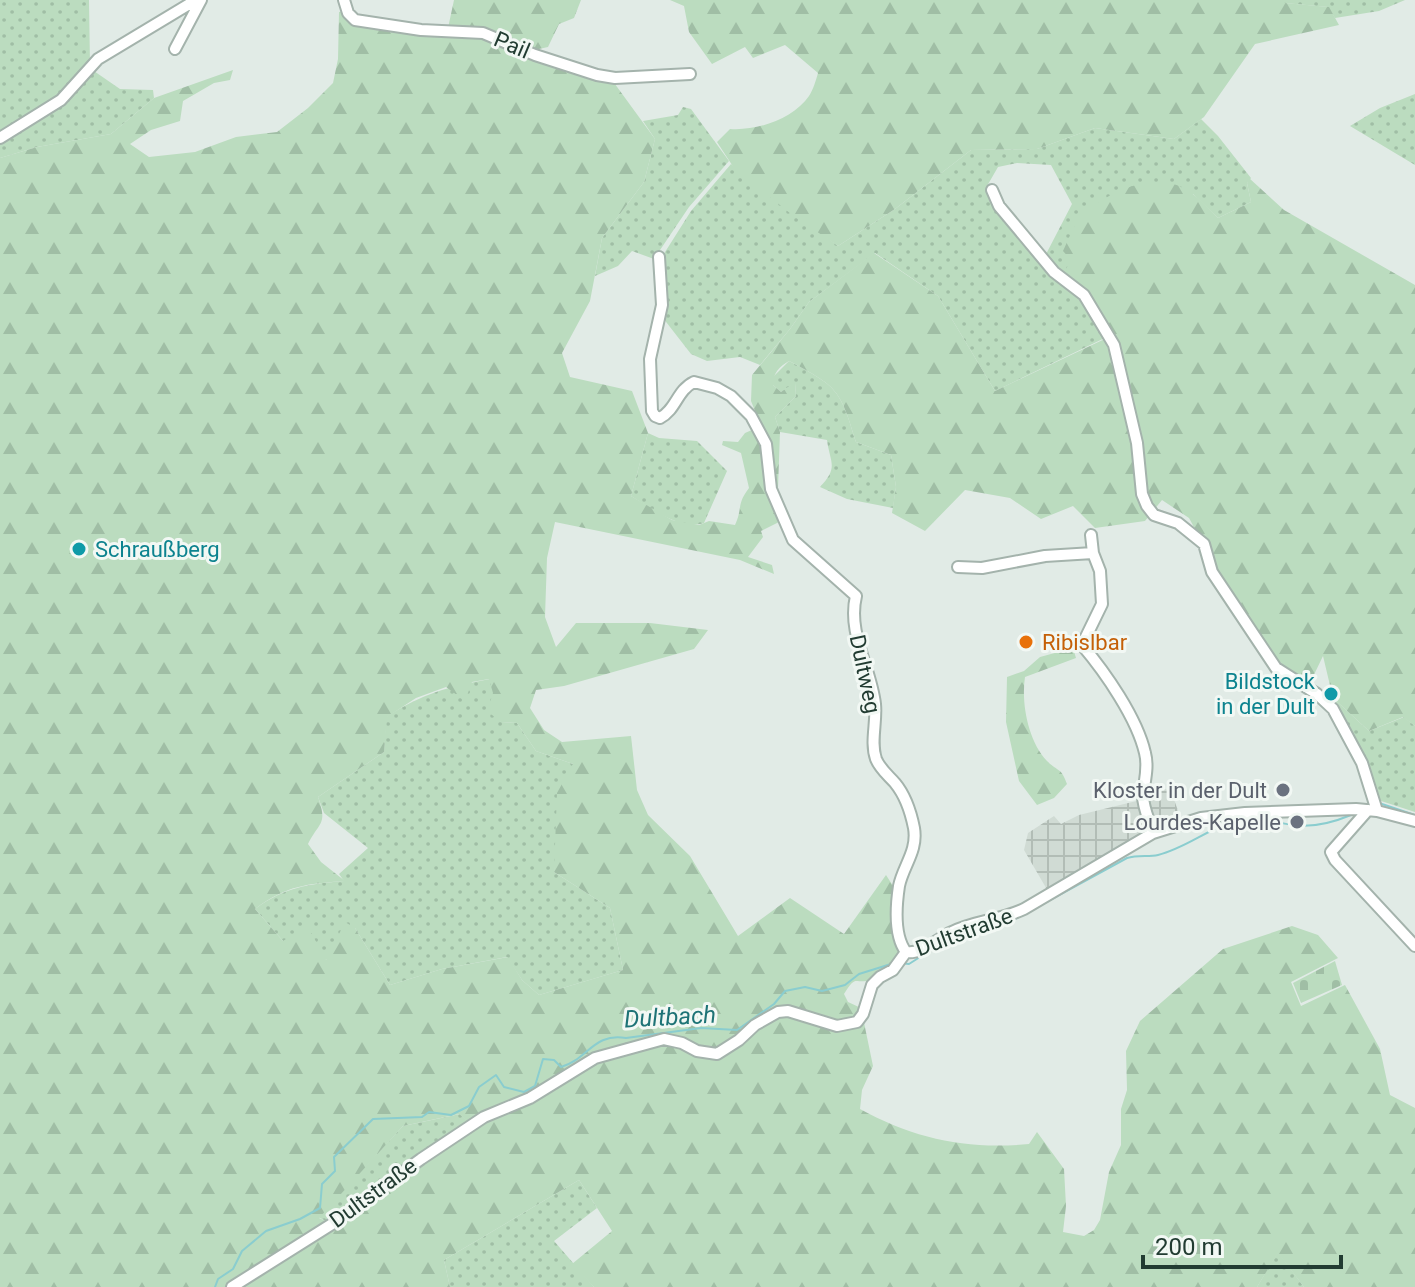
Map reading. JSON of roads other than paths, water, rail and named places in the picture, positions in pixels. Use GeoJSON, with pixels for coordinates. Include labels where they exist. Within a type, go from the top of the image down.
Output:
{"type":"FeatureCollection","features":[{"type":"Feature","properties":{"kind":"street"},"geometry":{"type":"LineString","coordinates":[[175,49],[199,0]]}},
{"type":"Feature","properties":{"kind":"street"},"geometry":{"type":"LineString","coordinates":[[0,138],[61,100],[98,59],[199,0]]}},
{"type":"Feature","properties":{"kind":"street","name":"Pail"},"geometry":{"type":"LineString","coordinates":[[344,0],[348,13],[355,20],[421,30],[483,33],[535,55],[597,75],[615,78],[690,74]]}},
{"type":"Feature","properties":{"kind":"street"},"geometry":{"type":"LineString","coordinates":[[992,190],[999,206],[1054,272],[1084,295],[1114,345],[1137,443],[1142,494],[1147,506],[1154,515],[1178,523],[1204,544],[1212,572],[1276,668],[1317,694],[1333,709],[1362,763],[1373,810],[1331,852],[1415,946]]}},
{"type":"Feature","properties":{"kind":"street","name":"Dultweg"},"geometry":{"type":"LineString","coordinates":[[659,257],[662,305],[650,359],[652,411],[660,418],[666,415],[681,391],[694,382],[717,388],[743,406],[766,444],[771,489],[793,540],[856,596],[854,626],[875,702],[874,751],[877,763],[901,793],[915,832],[915,846],[899,885],[897,921],[900,960]]}},
{"type":"Feature","properties":{"kind":"street"},"geometry":{"type":"LineString","coordinates":[[1091,535],[1093,553],[1100,571],[1102,604],[1082,645],[1102,668],[1123,703],[1145,752],[1147,775],[1143,799],[1153,833]]}},
{"type":"Feature","properties":{"kind":"street"},"geometry":{"type":"LineString","coordinates":[[958,567],[982,568],[1045,556],[1093,553]]}},
{"type":"Feature","properties":{"kind":"street","name":"Dultstraße"},"geometry":{"type":"LineString","coordinates":[[232,1287],[332,1224],[484,1117],[530,1098],[595,1058],[664,1039],[707,1054],[717,1054],[778,1012],[788,1011],[846,1026],[861,1018],[872,985],[900,960],[954,931],[994,921],[1024,909],[1153,833],[1201,818],[1245,813],[1373,810],[1415,821]]}},
{"type":"Feature","properties":{"kind":"waterway","name":"Dultbach"},"geometry":{"type":"LineString","coordinates":[[1379,803],[1415,815]]}},
{"type":"Feature","properties":{"kind":"waterway","name":"Dultbach"},"geometry":{"type":"LineString","coordinates":[[1257,817],[1304,826],[1351,815]]}},
{"type":"Feature","properties":{"kind":"waterway","name":"Dultbach"},"geometry":{"type":"LineString","coordinates":[[965,932],[1006,924],[1127,858],[1155,856],[1226,824],[1251,818]]}},
{"type":"Feature","properties":{"kind":"waterway","name":"Dultbach"},"geometry":{"type":"LineString","coordinates":[[901,963],[909,964],[931,950]]}},
{"type":"Feature","properties":{"kind":"waterway","name":"Dultbach"},"geometry":{"type":"LineString","coordinates":[[215,1287],[218,1279],[233,1269],[242,1251],[266,1231],[320,1208],[322,1184],[335,1171],[334,1157],[373,1119],[422,1117],[429,1112],[451,1115],[469,1106],[479,1087],[496,1075],[504,1087],[524,1092],[535,1086],[543,1059],[554,1060],[561,1067],[606,1039],[701,1028],[737,1030],[774,1004],[785,991],[805,987],[822,991],[845,985],[859,974],[891,964]]}},
{"type":"Feature","properties":{"kind":"place","name":"Schraußberg"},"geometry":{"type":"Point","coordinates":[79,549]}},
{"type":"Feature","properties":{"kind":"place","name":"Ribislbar"},"geometry":{"type":"Point","coordinates":[1026,642]}},
{"type":"Feature","properties":{"kind":"place","name":"Bildstock in der Dult"},"geometry":{"type":"Point","coordinates":[1331,694]}},
{"type":"Feature","properties":{"kind":"place","name":"Kloster in der Dult"},"geometry":{"type":"Point","coordinates":[1283,790]}},
{"type":"Feature","properties":{"kind":"place","name":"Lourdes-Kapelle"},"geometry":{"type":"Point","coordinates":[1297,822]}}]}
